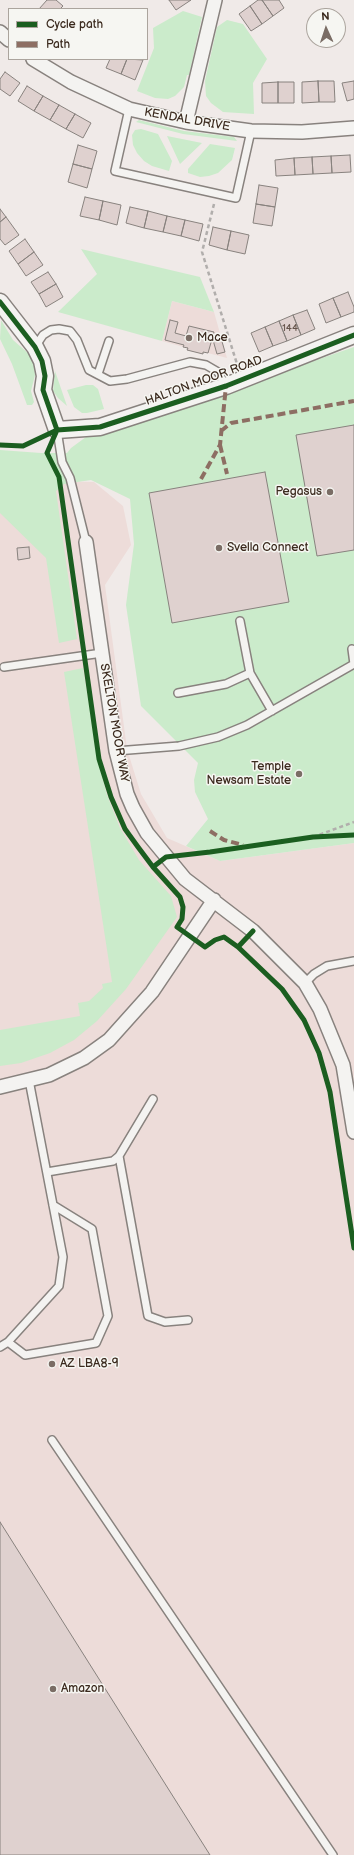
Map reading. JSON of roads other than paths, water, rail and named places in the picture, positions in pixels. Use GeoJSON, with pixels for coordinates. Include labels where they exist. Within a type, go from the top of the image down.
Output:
{"type":"FeatureCollection","features":[{"type":"Feature","properties":{"kind":"street"},"geometry":{"type":"LineString","coordinates":[[186,122],[215,0]]}},
{"type":"Feature","properties":{"kind":"street"},"geometry":{"type":"LineString","coordinates":[[0,32],[8,39]]}},
{"type":"Feature","properties":{"kind":"street","name":"KENDAL DRIVE"},"geometry":{"type":"LineString","coordinates":[[35,60],[71,82],[129,109],[186,122],[251,131],[302,132],[354,128]]}},
{"type":"Feature","properties":{"kind":"street"},"geometry":{"type":"LineString","coordinates":[[0,302],[35,347],[42,361],[45,376],[43,390],[57,430]]}},
{"type":"Feature","properties":{"kind":"street","name":"HALTON MOOR ROAD"},"geometry":{"type":"LineString","coordinates":[[57,430],[100,427],[226,386],[354,334]]}},
{"type":"Feature","properties":{"kind":"street","name":"SKELTON MOOR WAY"},"geometry":{"type":"LineString","coordinates":[[86,542],[116,751],[127,794],[147,833],[185,879],[252,931],[305,983],[320,1009],[343,1065],[354,1132]]}},
{"type":"Feature","properties":{"kind":"street"},"geometry":{"type":"LineString","coordinates":[[0,1087],[48,1075],[84,1058],[109,1040],[152,992],[214,900]]}},
{"type":"Feature","properties":{"kind":"lane"},"geometry":{"type":"LineString","coordinates":[[129,109],[115,171],[236,198],[251,131]]}},
{"type":"Feature","properties":{"kind":"lane"},"geometry":{"type":"LineString","coordinates":[[35,347],[43,335],[51,330],[59,329],[70,331],[76,340],[89,370],[110,381],[127,379],[190,362],[206,365],[212,368],[218,372],[226,386]]}},
{"type":"Feature","properties":{"kind":"lane"},"geometry":{"type":"LineString","coordinates":[[98,374],[109,341]]}},
{"type":"Feature","properties":{"kind":"lane","name":"SKELTON MOOR WAY"},"geometry":{"type":"LineString","coordinates":[[57,430],[62,462],[70,478],[86,542]]}},
{"type":"Feature","properties":{"kind":"lane"},"geometry":{"type":"LineString","coordinates":[[240,621],[250,673],[272,711]]}},
{"type":"Feature","properties":{"kind":"lane"},"geometry":{"type":"LineString","coordinates":[[116,751],[179,746],[218,737],[247,725],[354,664],[352,649]]}},
{"type":"Feature","properties":{"kind":"lane"},"geometry":{"type":"LineString","coordinates":[[4,667],[102,653]]}},
{"type":"Feature","properties":{"kind":"lane"},"geometry":{"type":"LineString","coordinates":[[178,693],[226,684],[250,673]]}},
{"type":"Feature","properties":{"kind":"lane"},"geometry":{"type":"LineString","coordinates":[[305,983],[314,974],[327,966],[354,961]]}},
{"type":"Feature","properties":{"kind":"lane"},"geometry":{"type":"LineString","coordinates":[[0,1347],[8,1342],[59,1286],[63,1257],[29,1080]]}},
{"type":"Feature","properties":{"kind":"lane"},"geometry":{"type":"LineString","coordinates":[[47,1172],[113,1161],[119,1156],[153,1100]]}},
{"type":"Feature","properties":{"kind":"lane"},"geometry":{"type":"LineString","coordinates":[[119,1156],[148,1316],[165,1322],[188,1320]]}},
{"type":"Feature","properties":{"kind":"lane"},"geometry":{"type":"LineString","coordinates":[[8,1342],[25,1355],[96,1343],[108,1316],[92,1228],[53,1205]]}},
{"type":"Feature","properties":{"kind":"lane"},"geometry":{"type":"LineString","coordinates":[[52,1440],[333,1855]]}},
{"type":"Feature","properties":{"kind":"place","name":"Mace"},"geometry":{"type":"Point","coordinates":[189,338]}},
{"type":"Feature","properties":{"kind":"place","name":"Pegasus"},"geometry":{"type":"Point","coordinates":[330,492]}},
{"type":"Feature","properties":{"kind":"place","name":"Svella Connect"},"geometry":{"type":"Point","coordinates":[219,548]}},
{"type":"Feature","properties":{"kind":"place","name":"Temple Newsam Estate"},"geometry":{"type":"Point","coordinates":[299,774]}},
{"type":"Feature","properties":{"kind":"place","name":"AZ LBA8-9"},"geometry":{"type":"Point","coordinates":[52,1364]}},
{"type":"Feature","properties":{"kind":"place","name":"Amazon"},"geometry":{"type":"Point","coordinates":[53,1689]}}]}
